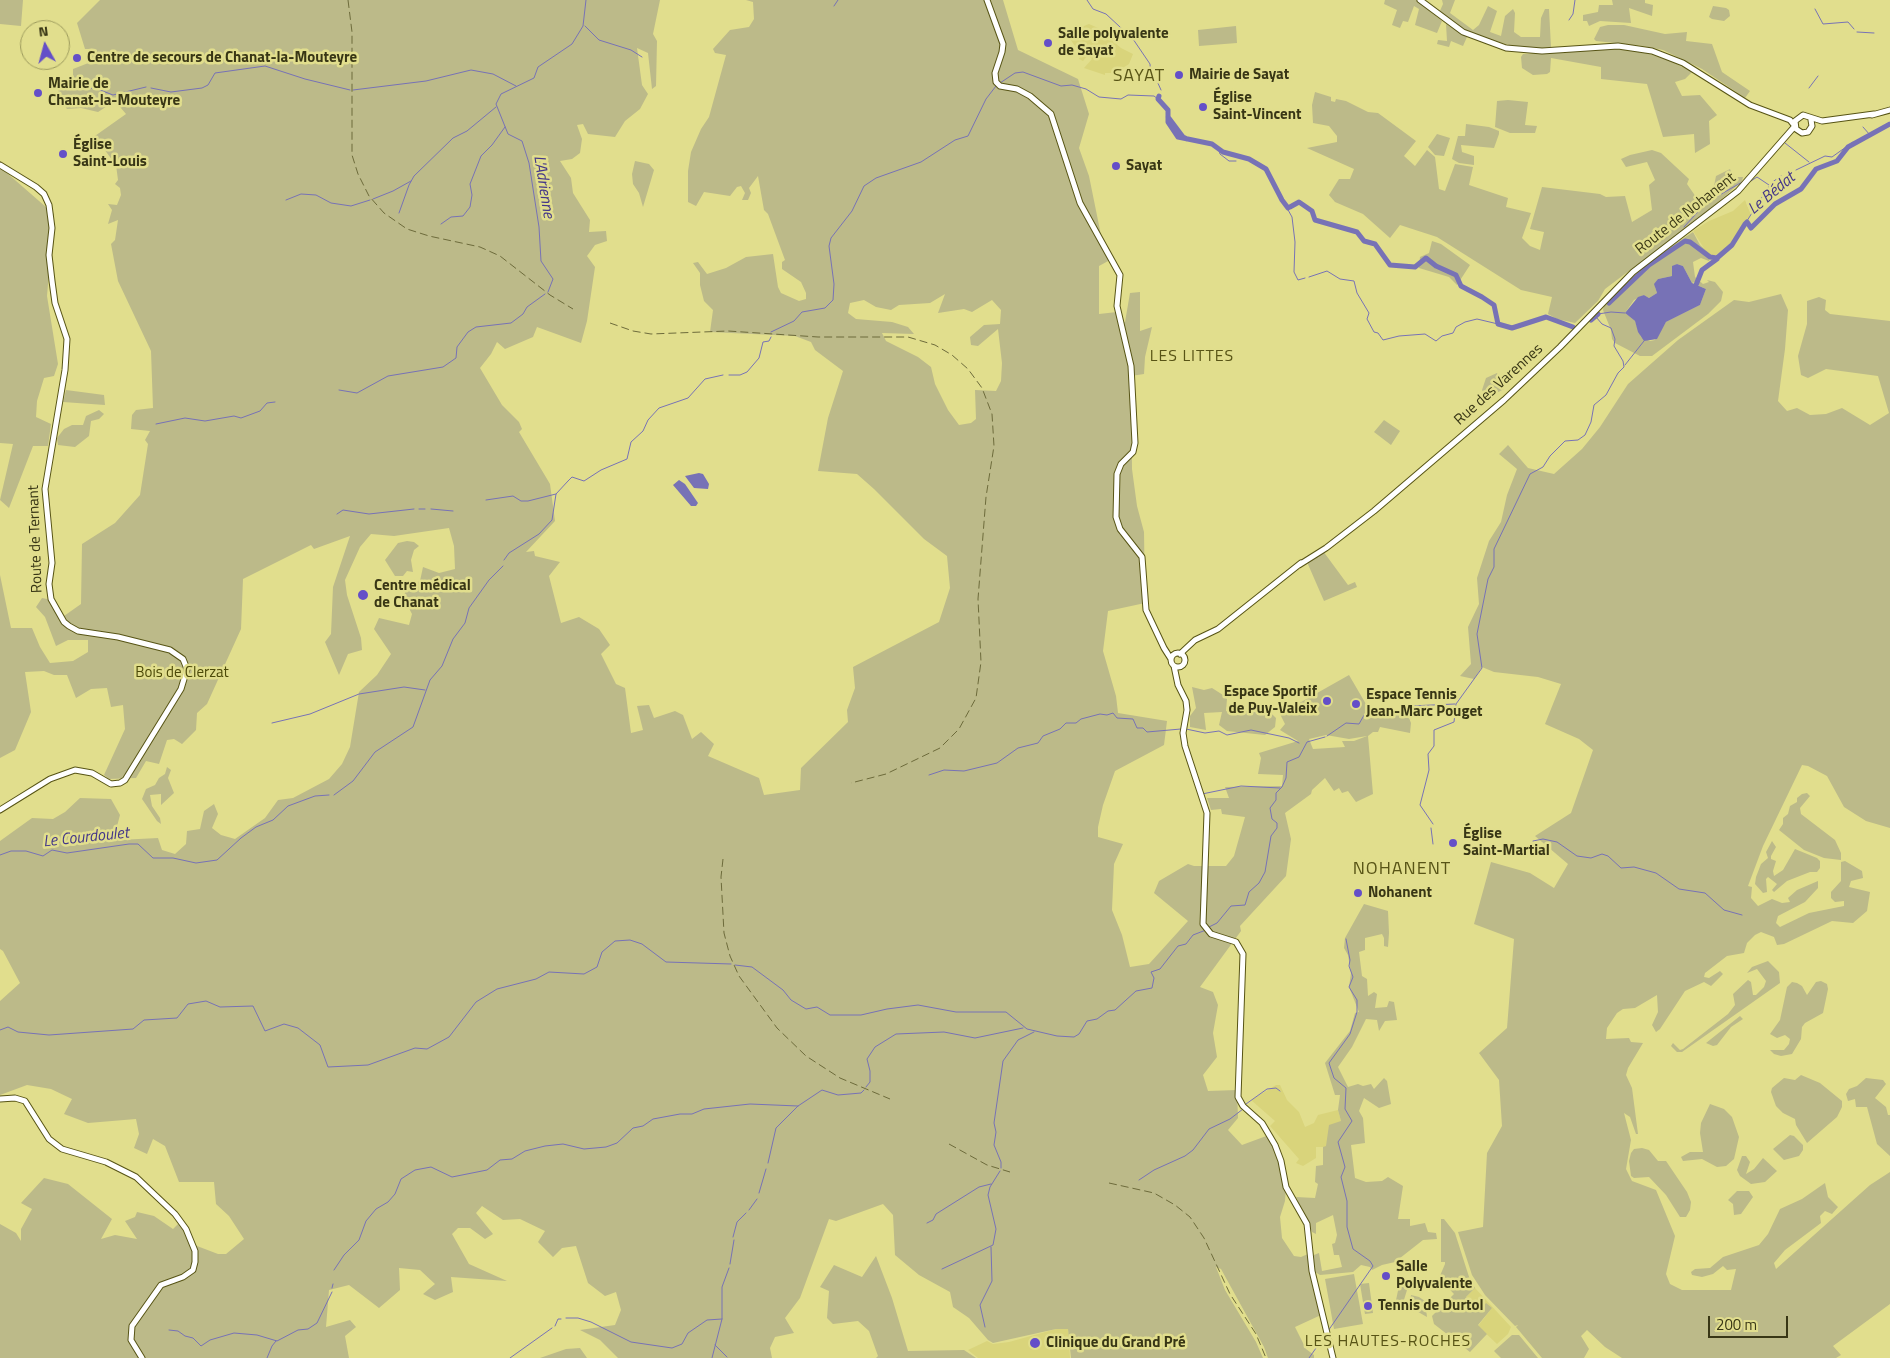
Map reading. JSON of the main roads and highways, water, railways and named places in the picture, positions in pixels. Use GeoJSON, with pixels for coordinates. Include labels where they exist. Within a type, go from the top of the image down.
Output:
{"type":"FeatureCollection","features":[{"type":"Feature","properties":{"kind":"main road"},"geometry":{"type":"LineString","coordinates":[[987,0],[1000,34],[1003,48],[995,74],[996,82],[1000,86],[1017,89],[1030,96],[1051,114],[1080,204],[1103,249],[1118,271],[1120,279],[1117,308],[1131,370],[1135,441],[1132,452],[1121,464],[1117,474],[1116,517],[1120,528],[1143,559],[1145,606],[1164,648],[1185,662],[1177,666]]}},
{"type":"Feature","properties":{"kind":"main road"},"geometry":{"type":"LineString","coordinates":[[1420,0],[1463,32],[1501,46],[1532,52],[1618,46],[1652,51],[1690,67],[1750,105],[1790,120],[1800,132],[1808,132],[1816,124],[1852,121],[1890,110]]}},
{"type":"Feature","properties":{"kind":"main road"},"geometry":{"type":"LineString","coordinates":[[1765,112],[1797,118],[1805,116],[1811,120],[1826,121],[1874,114]]}},
{"type":"Feature","properties":{"kind":"main road"},"geometry":{"type":"LineString","coordinates":[[1794,126],[1797,118]]}},
{"type":"Feature","properties":{"kind":"main road"},"geometry":{"type":"LineString","coordinates":[[1811,120],[1812,128]]}},
{"type":"Feature","properties":{"kind":"main road","name":"Route de Nohanent"},"geometry":{"type":"LineString","coordinates":[[1600,305],[1652,256],[1730,198],[1785,140],[1794,126]]}},
{"type":"Feature","properties":{"kind":"main road","name":"Route de Nohanent"},"geometry":{"type":"LineString","coordinates":[[1785,140],[1800,132]]}},
{"type":"Feature","properties":{"kind":"main road","name":"Route de Ternant"},"geometry":{"type":"LineString","coordinates":[[0,165],[36,187],[44,194],[49,205],[52,228],[50,254],[52,281],[55,303],[67,339],[65,370],[45,489],[52,563],[49,584],[51,600],[64,622],[69,626],[78,630],[118,637],[170,650],[180,655],[187,669],[181,689],[125,780],[120,783],[111,784],[92,773],[75,770],[50,779],[0,810]]}},
{"type":"Feature","properties":{"kind":"main road","name":"Rue des Varennes"},"geometry":{"type":"LineString","coordinates":[[1178,656],[1190,644],[1218,629],[1410,479],[1533,374],[1600,305]]}},
{"type":"Feature","properties":{"kind":"main road"},"geometry":{"type":"LineString","coordinates":[[1178,656],[1177,680],[1186,701],[1187,715],[1183,733],[1184,746],[1207,813],[1203,925],[1212,935],[1236,942],[1243,954],[1238,1097],[1243,1106],[1262,1123],[1275,1144],[1281,1160],[1287,1190],[1308,1226],[1312,1271],[1333,1358]]}},
{"type":"Feature","properties":{"kind":"main road"},"geometry":{"type":"LineString","coordinates":[[0,1099],[15,1098],[28,1104],[45,1135],[53,1144],[77,1155],[106,1162],[136,1177],[182,1221],[192,1241],[196,1258],[193,1270],[187,1275],[161,1285],[132,1326],[131,1340],[142,1358]]}},
{"type":"Feature","properties":{"kind":"waterway","name":"L'Adrienne"},"geometry":{"type":"LineString","coordinates":[[548,292],[553,279],[541,261],[539,227],[529,163],[522,141],[508,134],[496,104],[501,94],[534,78],[538,67],[572,44],[583,26],[586,0]]}},
{"type":"Feature","properties":{"kind":"waterway"},"geometry":{"type":"LineString","coordinates":[[834,6],[838,0]]}},
{"type":"Feature","properties":{"kind":"waterway","name":"L'Adrienne"},"geometry":{"type":"LineString","coordinates":[[1087,0],[1093,9],[1106,14],[1133,39],[1150,64],[1151,80],[1157,81],[1161,90]]}},
{"type":"Feature","properties":{"kind":"waterway"},"geometry":{"type":"LineString","coordinates":[[1569,20],[1573,14],[1575,0]]}},
{"type":"Feature","properties":{"kind":"waterway"},"geometry":{"type":"LineString","coordinates":[[1815,9],[1823,24],[1848,22],[1854,29]]}},
{"type":"Feature","properties":{"kind":"waterway"},"geometry":{"type":"LineString","coordinates":[[585,26],[599,40],[631,50],[642,57]]}},
{"type":"Feature","properties":{"kind":"waterway"},"geometry":{"type":"LineString","coordinates":[[1857,32],[1874,33]]}},
{"type":"Feature","properties":{"kind":"waterway"},"geometry":{"type":"LineString","coordinates":[[151,88],[171,92],[202,88],[208,85],[215,73],[265,66],[305,79],[350,90]]}},
{"type":"Feature","properties":{"kind":"waterway"},"geometry":{"type":"LineString","coordinates":[[353,90],[426,81],[471,70],[493,74],[516,86]]}},
{"type":"Feature","properties":{"kind":"waterway","name":"Le Courdoulet"},"geometry":{"type":"LineString","coordinates":[[1000,83],[1015,73],[1023,72],[1061,86],[1072,85],[1086,89],[1099,97],[1121,99],[1128,95],[1154,96],[1158,99]]}},
{"type":"Feature","properties":{"kind":"waterway"},"geometry":{"type":"LineString","coordinates":[[1809,88],[1818,76]]}},
{"type":"Feature","properties":{"kind":"waterway","name":"Le Courdoulet"},"geometry":{"type":"LineString","coordinates":[[771,332],[794,321],[802,312],[825,308],[833,300],[834,284],[829,246],[831,238],[852,211],[864,186],[876,178],[921,162],[955,140],[968,136],[986,99],[996,86]]}},
{"type":"Feature","properties":{"kind":"waterway"},"geometry":{"type":"LineString","coordinates":[[83,89],[95,88],[113,95],[146,87]]}},
{"type":"Feature","properties":{"kind":"waterway","name":"Le Bédat"},"geometry":{"type":"LineString","coordinates":[[1159,96],[1158,99],[1168,110],[1168,122],[1178,137],[1212,144],[1223,152],[1249,159],[1266,169],[1288,208]]}},
{"type":"Feature","properties":{"kind":"waterway"},"geometry":{"type":"LineString","coordinates":[[399,213],[414,176],[453,138],[467,131],[496,107]]}},
{"type":"Feature","properties":{"kind":"waterway","name":"Le Bédat"},"geometry":{"type":"LineString","coordinates":[[1168,117],[1183,137],[1187,139]]}},
{"type":"Feature","properties":{"kind":"waterway","name":"Le Bédat"},"geometry":{"type":"LineString","coordinates":[[1609,303],[1649,265],[1685,241],[1690,242],[1710,257],[1717,258],[1732,245],[1747,222],[1751,228],[1775,204],[1801,189],[1816,169],[1837,161],[1848,147],[1890,124]]}},
{"type":"Feature","properties":{"kind":"waterway"},"geometry":{"type":"LineString","coordinates":[[441,224],[451,217],[463,216],[470,207],[472,195],[470,184],[481,156],[505,127]]}},
{"type":"Feature","properties":{"kind":"waterway"},"geometry":{"type":"LineString","coordinates":[[1863,127],[1870,135]]}},
{"type":"Feature","properties":{"kind":"waterway"},"geometry":{"type":"LineString","coordinates":[[1796,170],[1825,156],[1832,157],[1853,142]]}},
{"type":"Feature","properties":{"kind":"waterway"},"geometry":{"type":"LineString","coordinates":[[1785,143],[1809,162]]}},
{"type":"Feature","properties":{"kind":"waterway"},"geometry":{"type":"LineString","coordinates":[[1219,150],[1220,154],[1229,161],[1236,161]]}},
{"type":"Feature","properties":{"kind":"waterway"},"geometry":{"type":"LineString","coordinates":[[1745,224],[1771,183],[1781,176]]}},
{"type":"Feature","properties":{"kind":"waterway"},"geometry":{"type":"LineString","coordinates":[[1751,181],[1757,177],[1769,185]]}},
{"type":"Feature","properties":{"kind":"waterway"},"geometry":{"type":"LineString","coordinates":[[373,199],[411,181]]}},
{"type":"Feature","properties":{"kind":"waterway"},"geometry":{"type":"LineString","coordinates":[[1709,201],[1744,181]]}},
{"type":"Feature","properties":{"kind":"waterway"},"geometry":{"type":"LineString","coordinates":[[286,200],[301,194],[316,195],[331,203],[351,206],[370,200]]}},
{"type":"Feature","properties":{"kind":"waterway","name":"Le Bédat"},"geometry":{"type":"LineString","coordinates":[[1290,207],[1299,202],[1312,211],[1315,220],[1357,232],[1364,241],[1375,244],[1390,265],[1415,267],[1426,258],[1436,266],[1456,275],[1461,286],[1494,305],[1498,324],[1512,328],[1546,317],[1573,327]]}},
{"type":"Feature","properties":{"kind":"waterway"},"geometry":{"type":"LineString","coordinates":[[1684,227],[1707,202]]}},
{"type":"Feature","properties":{"kind":"waterway"},"geometry":{"type":"LineString","coordinates":[[1287,208],[1292,217],[1295,242],[1294,272],[1298,280],[1305,278]]}},
{"type":"Feature","properties":{"kind":"waterway"},"geometry":{"type":"LineString","coordinates":[[1696,285],[1702,270],[1717,259]]}},
{"type":"Feature","properties":{"kind":"waterway","name":"Le Bédat"},"geometry":{"type":"LineString","coordinates":[[1309,277],[1327,271],[1340,279],[1354,281],[1357,293],[1369,313],[1367,319],[1374,332],[1378,333],[1383,340],[1399,336],[1425,334],[1436,341],[1442,336],[1453,333],[1456,327],[1465,322],[1477,319],[1498,324]]}},
{"type":"Feature","properties":{"kind":"waterway"},"geometry":{"type":"LineString","coordinates":[[339,390],[357,393],[388,376],[443,367],[456,358],[457,347],[468,332],[476,327],[511,323],[523,314],[527,307],[545,294]]}},
{"type":"Feature","properties":{"kind":"waterway"},"geometry":{"type":"LineString","coordinates":[[1598,314],[1611,312],[1625,313]]}},
{"type":"Feature","properties":{"kind":"waterway","name":"Le Bédat"},"geometry":{"type":"LineString","coordinates":[[1591,320],[1598,314]]}},
{"type":"Feature","properties":{"kind":"waterway"},"geometry":{"type":"LineString","coordinates":[[1433,824],[1420,805],[1429,770],[1428,754],[1434,746],[1434,730],[1454,722],[1456,704],[1482,668],[1477,634],[1488,579],[1494,567],[1494,549],[1530,474],[1543,467],[1550,456],[1565,441],[1578,440],[1585,435],[1591,422],[1594,405],[1606,395],[1618,373],[1624,367],[1623,361],[1614,346],[1615,339],[1611,328],[1602,324],[1596,317]]}},
{"type":"Feature","properties":{"kind":"waterway","name":"Le Courdoulet"},"geometry":{"type":"LineString","coordinates":[[729,375],[740,375],[747,372],[759,358],[763,342],[769,341],[771,337]]}},
{"type":"Feature","properties":{"kind":"waterway"},"geometry":{"type":"LineString","coordinates":[[1625,365],[1644,341]]}},
{"type":"Feature","properties":{"kind":"waterway","name":"Le Courdoulet"},"geometry":{"type":"LineString","coordinates":[[504,560],[509,553],[539,534],[552,520],[556,494],[572,477],[584,481],[601,470],[627,459],[631,442],[643,431],[648,420],[659,408],[688,398],[705,379],[723,375]]}},
{"type":"Feature","properties":{"kind":"waterway"},"geometry":{"type":"LineString","coordinates":[[156,424],[185,418],[205,421],[234,416],[241,418],[260,411],[267,403],[275,402]]}},
{"type":"Feature","properties":{"kind":"waterway"},"geometry":{"type":"LineString","coordinates":[[486,500],[513,496],[521,501],[528,501],[556,494]]}},
{"type":"Feature","properties":{"kind":"waterway"},"geometry":{"type":"LineString","coordinates":[[337,514],[343,510],[369,514],[414,509]]}},
{"type":"Feature","properties":{"kind":"waterway"},"geometry":{"type":"LineString","coordinates":[[419,509],[425,509]]}},
{"type":"Feature","properties":{"kind":"waterway"},"geometry":{"type":"LineString","coordinates":[[431,509],[453,511]]}},
{"type":"Feature","properties":{"kind":"waterway","name":"Le Courdoulet"},"geometry":{"type":"LineString","coordinates":[[334,795],[353,781],[375,752],[413,727],[430,680],[442,666],[453,639],[465,623],[469,608],[489,580],[503,566]]}},
{"type":"Feature","properties":{"kind":"waterway"},"geometry":{"type":"LineString","coordinates":[[272,723],[310,714],[359,694],[404,687],[425,690]]}},
{"type":"Feature","properties":{"kind":"waterway"},"geometry":{"type":"LineString","coordinates":[[1410,706],[1455,704]]}},
{"type":"Feature","properties":{"kind":"waterway"},"geometry":{"type":"LineString","coordinates":[[1327,736],[1346,723],[1359,724],[1367,710]]}},
{"type":"Feature","properties":{"kind":"waterway"},"geometry":{"type":"LineString","coordinates":[[929,775],[944,770],[964,771],[997,763],[1018,748],[1038,743],[1043,736],[1060,729],[1066,723],[1076,723],[1081,719],[1100,714],[1107,715],[1113,713],[1117,718],[1133,719],[1137,728],[1143,728],[1147,732],[1181,729]]}},
{"type":"Feature","properties":{"kind":"waterway"},"geometry":{"type":"LineString","coordinates":[[1186,729],[1205,733],[1219,731],[1227,735],[1251,730],[1289,738],[1299,743]]}},
{"type":"Feature","properties":{"kind":"waterway"},"geometry":{"type":"LineString","coordinates":[[1209,927],[1217,923],[1231,906],[1245,905],[1249,892],[1259,883],[1265,872],[1271,836],[1277,828],[1277,823],[1272,819],[1270,808],[1276,800],[1276,793],[1282,787],[1286,778],[1287,762],[1299,757],[1307,742],[1325,737]]}},
{"type":"Feature","properties":{"kind":"waterway"},"geometry":{"type":"LineString","coordinates":[[1202,794],[1241,786],[1280,788]]}},
{"type":"Feature","properties":{"kind":"waterway","name":"Le Courdoulet"},"geometry":{"type":"LineString","coordinates":[[0,855],[11,851],[26,851],[43,856],[52,850],[67,853],[138,844],[153,858],[173,858],[196,863],[217,860],[241,838],[256,827],[273,820],[288,806],[315,796],[329,795]]}},
{"type":"Feature","properties":{"kind":"waterway"},"geometry":{"type":"LineString","coordinates":[[1431,828],[1433,844]]}},
{"type":"Feature","properties":{"kind":"waterway"},"geometry":{"type":"LineString","coordinates":[[1533,841],[1543,839],[1557,842],[1577,856],[1591,858],[1602,854],[1608,856],[1621,868],[1634,867],[1656,873],[1679,889],[1705,893],[1724,910],[1742,915]]}},
{"type":"Feature","properties":{"kind":"waterway"},"geometry":{"type":"LineString","coordinates":[[735,965],[752,967],[783,990],[791,1000],[806,1009],[817,1007],[830,1015],[861,1015],[918,1005],[956,1012],[1006,1012],[1027,1029],[1057,1036],[1074,1037],[1079,1034],[1087,1021],[1097,1019],[1108,1011],[1115,1010],[1136,991],[1152,988],[1154,978],[1151,972],[1160,969],[1178,946],[1186,944],[1193,935],[1206,930]]}},
{"type":"Feature","properties":{"kind":"waterway"},"geometry":{"type":"LineString","coordinates":[[1328,1331],[1373,1266],[1370,1261],[1353,1249],[1347,1227],[1347,1201],[1341,1177],[1345,1167],[1338,1142],[1352,1121],[1345,1109],[1346,1088],[1334,1078],[1329,1063],[1350,1034],[1357,1012],[1357,1000],[1349,987],[1353,977],[1349,966],[1350,960],[1346,939]]}},
{"type":"Feature","properties":{"kind":"waterway"},"geometry":{"type":"LineString","coordinates":[[0,1030],[8,1027],[18,1032],[49,1035],[133,1029],[144,1020],[177,1018],[188,1004],[206,1001],[220,1007],[253,1006],[265,1031],[284,1024],[298,1028],[320,1045],[328,1067],[368,1065],[415,1048],[427,1049],[449,1037],[476,1002],[497,989],[536,979],[549,972],[584,974],[597,967],[602,952],[615,941],[630,940],[642,944],[666,962],[731,964]]}},
{"type":"Feature","properties":{"kind":"waterway"},"geometry":{"type":"LineString","coordinates":[[866,1087],[870,1082],[867,1059],[875,1047],[896,1034],[944,1032],[975,1038],[1023,1028]]}},
{"type":"Feature","properties":{"kind":"waterway"},"geometry":{"type":"LineString","coordinates":[[1001,1168],[1001,1162],[994,1145],[996,1132],[994,1123],[1003,1061],[1018,1040],[1034,1032]]}},
{"type":"Feature","properties":{"kind":"waterway"},"geometry":{"type":"LineString","coordinates":[[1246,1104],[1267,1089],[1276,1088],[1280,1091]]}},
{"type":"Feature","properties":{"kind":"waterway"},"geometry":{"type":"LineString","coordinates":[[768,1163],[776,1128],[798,1106],[822,1090],[838,1095],[861,1093],[864,1090]]}},
{"type":"Feature","properties":{"kind":"waterway"},"geometry":{"type":"LineString","coordinates":[[334,1270],[344,1255],[359,1240],[366,1221],[376,1209],[388,1202],[395,1194],[401,1179],[415,1170],[431,1167],[452,1177],[487,1170],[500,1160],[512,1159],[525,1151],[545,1146],[563,1144],[584,1149],[606,1147],[617,1143],[633,1128],[643,1126],[653,1119],[680,1114],[692,1114],[704,1109],[750,1104],[798,1106]]}},
{"type":"Feature","properties":{"kind":"waterway"},"geometry":{"type":"LineString","coordinates":[[1139,1180],[1154,1170],[1185,1156],[1193,1150],[1209,1129],[1230,1119],[1243,1109]]}},
{"type":"Feature","properties":{"kind":"waterway"},"geometry":{"type":"LineString","coordinates":[[759,1193],[766,1169]]}},
{"type":"Feature","properties":{"kind":"waterway"},"geometry":{"type":"LineString","coordinates":[[942,1269],[993,1245],[996,1229],[988,1195],[990,1187],[1000,1171]]}},
{"type":"Feature","properties":{"kind":"waterway"},"geometry":{"type":"LineString","coordinates":[[927,1223],[933,1220],[936,1214],[979,1187],[991,1184]]}},
{"type":"Feature","properties":{"kind":"waterway"},"geometry":{"type":"LineString","coordinates":[[749,1210],[757,1199]]}},
{"type":"Feature","properties":{"kind":"waterway"},"geometry":{"type":"LineString","coordinates":[[733,1237],[737,1222],[746,1213]]}},
{"type":"Feature","properties":{"kind":"waterway"},"geometry":{"type":"LineString","coordinates":[[730,1264],[734,1240]]}},
{"type":"Feature","properties":{"kind":"waterway"},"geometry":{"type":"LineString","coordinates":[[985,1327],[980,1305],[992,1281],[991,1247]]}},
{"type":"Feature","properties":{"kind":"waterway"},"geometry":{"type":"LineString","coordinates":[[712,1358],[722,1319],[722,1287],[729,1268]]}},
{"type":"Feature","properties":{"kind":"waterway"},"geometry":{"type":"LineString","coordinates":[[332,1288],[333,1284]]}},
{"type":"Feature","properties":{"kind":"waterway"},"geometry":{"type":"LineString","coordinates":[[169,1330],[178,1331],[185,1336],[193,1338],[201,1346],[210,1340],[234,1333],[257,1335],[277,1341],[298,1330],[308,1329],[317,1323],[332,1292]]}},
{"type":"Feature","properties":{"kind":"waterway"},"geometry":{"type":"LineString","coordinates":[[566,1318],[578,1318],[591,1322],[631,1342],[672,1348],[682,1344],[688,1333],[707,1320],[722,1319]]}},
{"type":"Feature","properties":{"kind":"waterway"},"geometry":{"type":"LineString","coordinates":[[555,1326],[558,1319],[561,1319]]}},
{"type":"Feature","properties":{"kind":"waterway"},"geometry":{"type":"LineString","coordinates":[[510,1358],[552,1328]]}},
{"type":"Feature","properties":{"kind":"waterway"},"geometry":{"type":"LineString","coordinates":[[1309,1358],[1326,1334]]}},
{"type":"Feature","properties":{"kind":"waterway"},"geometry":{"type":"LineString","coordinates":[[267,1358],[276,1341]]}},
{"type":"Feature","properties":{"kind":"waterway"},"geometry":{"type":"LineString","coordinates":[[715,1345],[727,1357]]}},
{"type":"Feature","properties":{"kind":"railway"},"geometry":{"type":"LineString","coordinates":[[348,0],[352,32],[352,155],[358,174],[369,196],[384,213],[407,229],[429,236],[480,247],[500,256],[550,295],[573,309]]}},
{"type":"Feature","properties":{"kind":"railway"},"geometry":{"type":"LineString","coordinates":[[610,323],[633,331],[651,334],[728,331],[818,337],[908,337],[935,345],[952,355],[968,369],[982,388],[992,414],[994,446],[986,497],[978,599],[981,662],[976,698],[959,729],[940,748],[886,774],[851,783]]}},
{"type":"Feature","properties":{"kind":"railway"},"geometry":{"type":"LineString","coordinates":[[723,859],[721,877],[724,933],[730,956],[739,976],[777,1028],[806,1056],[840,1078],[890,1099]]}},
{"type":"Feature","properties":{"kind":"railway"},"geometry":{"type":"LineString","coordinates":[[949,1144],[987,1165],[1010,1172]]}},
{"type":"Feature","properties":{"kind":"railway"},"geometry":{"type":"LineString","coordinates":[[1109,1183],[1154,1193],[1175,1205],[1190,1217],[1204,1238],[1230,1294],[1256,1334],[1266,1358]]}},
{"type":"Feature","properties":{"kind":"place","name":"Salle polyvalente de Sayat"},"geometry":{"type":"Point","coordinates":[1048,43]}},
{"type":"Feature","properties":{"kind":"place","name":"Centre de secours de Chanat-la-Mouteyre"},"geometry":{"type":"Point","coordinates":[77,58]}},
{"type":"Feature","properties":{"kind":"place","name":"Mairie de Sayat"},"geometry":{"type":"Point","coordinates":[1179,75]}},
{"type":"Feature","properties":{"kind":"place","name":"Mairie de Chanat-la-Mouteyre"},"geometry":{"type":"Point","coordinates":[38,93]}},
{"type":"Feature","properties":{"kind":"place","name":"Église Saint-Vincent"},"geometry":{"type":"Point","coordinates":[1203,107]}},
{"type":"Feature","properties":{"kind":"place","name":"Église Saint-Louis"},"geometry":{"type":"Point","coordinates":[63,154]}},
{"type":"Feature","properties":{"kind":"place","name":"Sayat"},"geometry":{"type":"Point","coordinates":[1116,166]}},
{"type":"Feature","properties":{"kind":"place","name":"Centre médical de Chanat"},"geometry":{"type":"Point","coordinates":[363,595]}},
{"type":"Feature","properties":{"kind":"place","name":"Espace Sportif de Puy-Valeix"},"geometry":{"type":"Point","coordinates":[1327,701]}},
{"type":"Feature","properties":{"kind":"place","name":"Espace Tennis Jean-Marc Pouget"},"geometry":{"type":"Point","coordinates":[1356,704]}},
{"type":"Feature","properties":{"kind":"place","name":"Église Saint-Martial"},"geometry":{"type":"Point","coordinates":[1453,843]}},
{"type":"Feature","properties":{"kind":"place","name":"Nohanent"},"geometry":{"type":"Point","coordinates":[1358,893]}},
{"type":"Feature","properties":{"kind":"place","name":"Salle Polyvalente"},"geometry":{"type":"Point","coordinates":[1386,1276]}},
{"type":"Feature","properties":{"kind":"place","name":"Tennis de Durtol"},"geometry":{"type":"Point","coordinates":[1368,1306]}},
{"type":"Feature","properties":{"kind":"place","name":"Clinique du Grand Pré"},"geometry":{"type":"Point","coordinates":[1035,1343]}},
{"type":"Feature","properties":{"kind":"district","name":"SAYAT"},"geometry":{"type":"Point","coordinates":[1139,77]}},
{"type":"Feature","properties":{"kind":"district","name":"LES LITTES"},"geometry":{"type":"Point","coordinates":[1192,357]}},
{"type":"Feature","properties":{"kind":"district","name":"NOHANENT"},"geometry":{"type":"Point","coordinates":[1402,870]}},
{"type":"Feature","properties":{"kind":"district","name":"LES HAUTES-ROCHES"},"geometry":{"type":"Point","coordinates":[1388,1342]}},
{"type":"Feature","properties":{"kind":"park label","name":"Bois de Clerzat"},"geometry":{"type":"Point","coordinates":[182,673]}}]}
